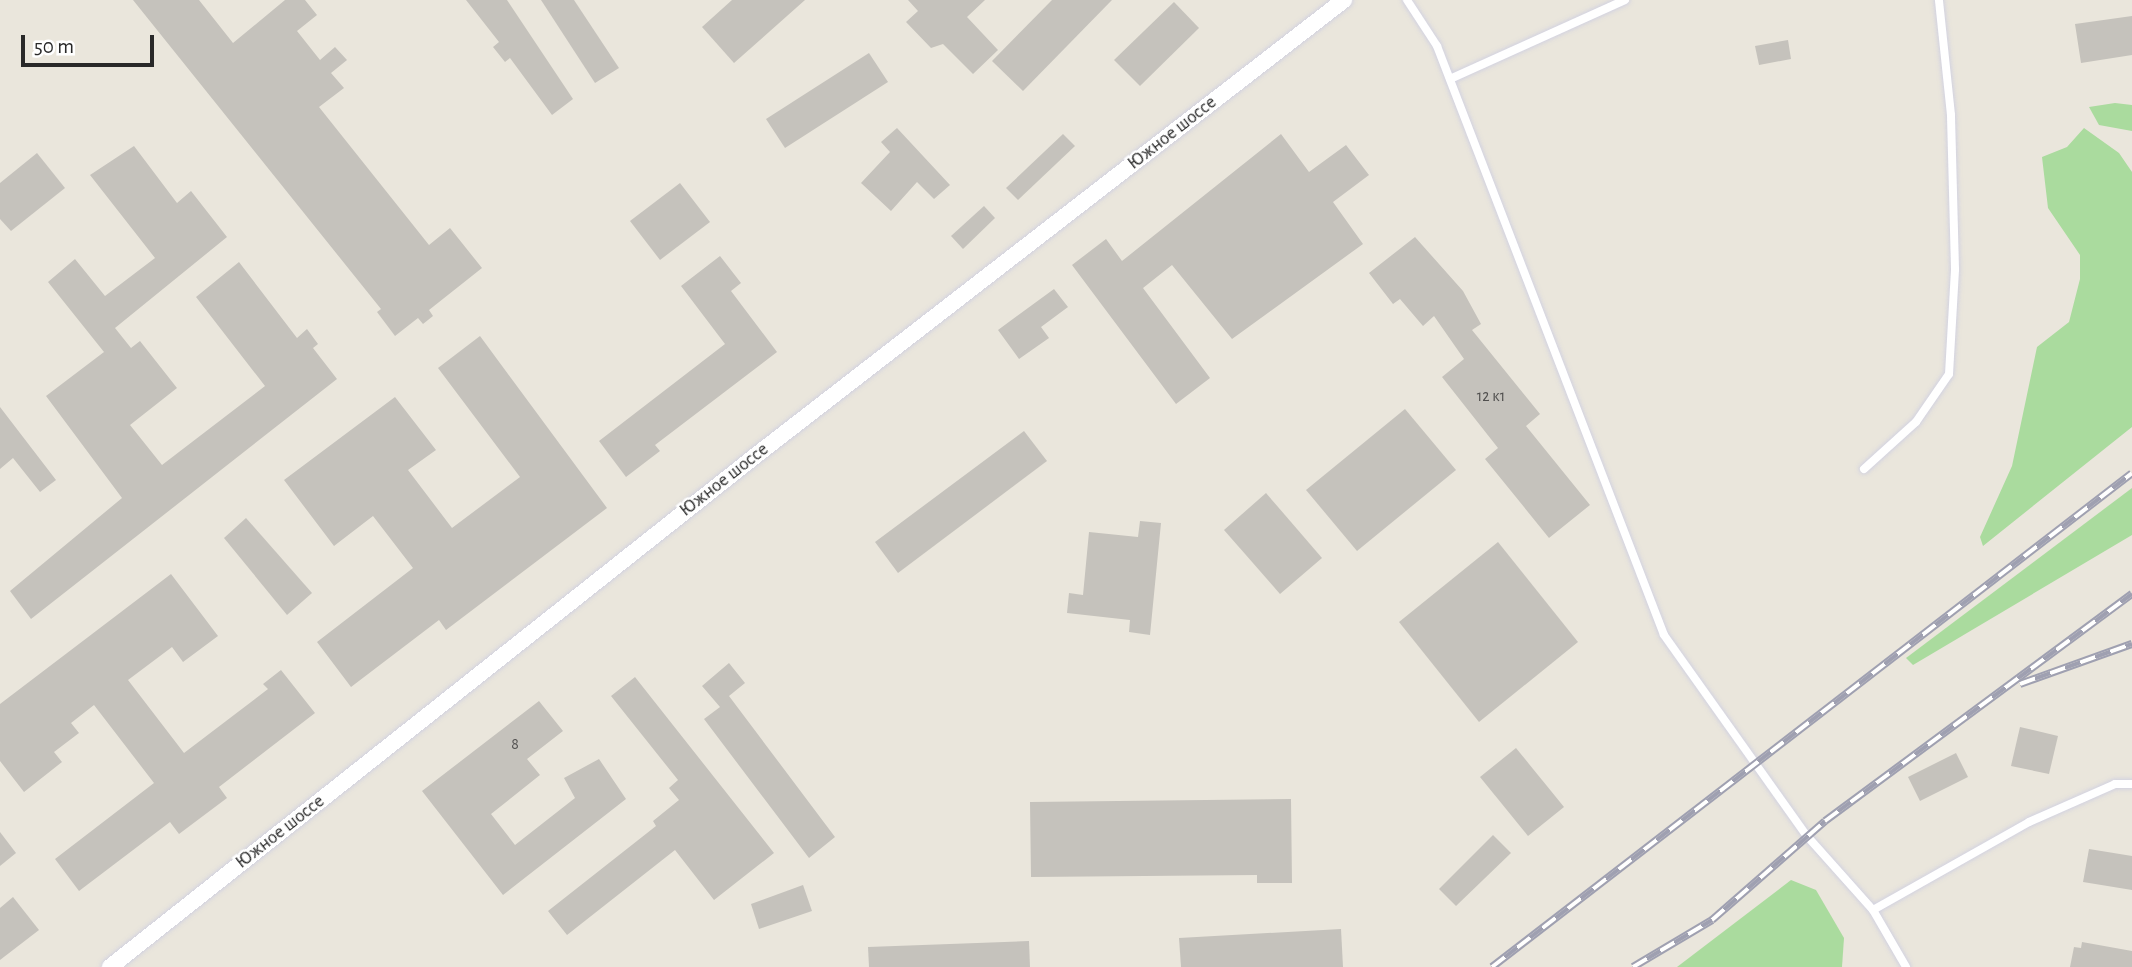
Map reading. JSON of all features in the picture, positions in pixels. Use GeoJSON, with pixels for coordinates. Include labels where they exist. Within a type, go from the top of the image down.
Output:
{"type":"FeatureCollection","features":[{"type":"Feature","properties":{"kind":"street","name":"Южное шоссе"},"geometry":{"type":"LineString","coordinates":[[110,967],[759,453],[1343,0]]}},
{"type":"Feature","properties":{"kind":"lane"},"geometry":{"type":"LineString","coordinates":[[1407,0],[1437,46],[1664,635],[1807,836],[1873,910],[1906,967]]}},
{"type":"Feature","properties":{"kind":"lane"},"geometry":{"type":"LineString","coordinates":[[1450,79],[1625,0]]}},
{"type":"Feature","properties":{"kind":"lane"},"geometry":{"type":"LineString","coordinates":[[1864,468],[1916,422],[1949,374],[1955,269],[1951,129],[1938,0]]}},
{"type":"Feature","properties":{"kind":"lane"},"geometry":{"type":"LineString","coordinates":[[1873,910],[2029,822],[2115,784],[2132,784]]}},
{"type":"Feature","properties":{"kind":"green space"},"geometry":{"type":"Polygon","coordinates":[[[2115,103],[2132,105],[2132,131],[2099,125],[2089,107],[2115,103]]]}},
{"type":"Feature","properties":{"kind":"green space"},"geometry":{"type":"Polygon","coordinates":[[[2084,128],[2119,153],[2132,172],[2132,427],[1983,546],[1980,537],[2012,466],[2037,347],[2069,322],[2080,279],[2080,255],[2048,208],[2042,157],[2067,147],[2084,128]]]}},
{"type":"Feature","properties":{"kind":"green space"},"geometry":{"type":"Polygon","coordinates":[[[2132,488],[2132,535],[1913,665],[1906,658],[2132,488]]]}},
{"type":"Feature","properties":{"kind":"green space"},"geometry":{"type":"Polygon","coordinates":[[[1791,880],[1816,890],[1844,938],[1842,967],[1677,967],[1791,880]]]}},
{"type":"Feature","properties":{"kind":"building"},"geometry":{"type":"Polygon","coordinates":[[[133,0],[199,0],[233,43],[285,0],[305,0],[317,15],[297,31],[320,60],[335,47],[347,60],[331,73],[344,88],[319,107],[429,245],[450,228],[482,268],[429,310],[433,316],[423,324],[418,318],[395,336],[377,312],[381,309],[133,0]]]}},
{"type":"Feature","properties":{"kind":"building"},"geometry":{"type":"Polygon","coordinates":[[[466,0],[507,0],[573,99],[552,115],[510,58],[505,62],[493,47],[499,42],[466,0]]]}},
{"type":"Feature","properties":{"kind":"building"},"geometry":{"type":"Polygon","coordinates":[[[541,0],[574,0],[619,68],[595,83],[541,0]]]}},
{"type":"Feature","properties":{"kind":"building"},"geometry":{"type":"Polygon","coordinates":[[[732,0],[805,0],[734,63],[702,27],[732,0]]]}},
{"type":"Feature","properties":{"kind":"building"},"geometry":{"type":"Polygon","coordinates":[[[908,0],[985,0],[967,17],[998,50],[973,74],[943,44],[931,48],[906,22],[918,11],[908,0]]]}},
{"type":"Feature","properties":{"kind":"building"},"geometry":{"type":"Polygon","coordinates":[[[1052,0],[1112,0],[1023,91],[992,61],[1052,0]]]}},
{"type":"Feature","properties":{"kind":"building"},"geometry":{"type":"Polygon","coordinates":[[[1174,2],[1199,28],[1140,86],[1114,60],[1174,2]]]}},
{"type":"Feature","properties":{"kind":"building"},"geometry":{"type":"Polygon","coordinates":[[[2132,16],[2132,55],[2081,63],[2075,24],[2132,16]]]}},
{"type":"Feature","properties":{"kind":"building"},"geometry":{"type":"Polygon","coordinates":[[[1788,40],[1791,59],[1759,65],[1755,46],[1788,40]]]}},
{"type":"Feature","properties":{"kind":"building"},"geometry":{"type":"Polygon","coordinates":[[[869,53],[888,82],[785,148],[766,119],[869,53]]]}},
{"type":"Feature","properties":{"kind":"building"},"geometry":{"type":"Polygon","coordinates":[[[897,128],[950,185],[934,199],[917,182],[891,211],[861,183],[890,152],[881,142],[897,128]]]}},
{"type":"Feature","properties":{"kind":"building"},"geometry":{"type":"Polygon","coordinates":[[[1063,134],[1075,146],[1018,200],[1006,188],[1063,134]]]}},
{"type":"Feature","properties":{"kind":"building"},"geometry":{"type":"Polygon","coordinates":[[[1281,134],[1309,172],[1346,145],[1369,175],[1333,202],[1363,244],[1232,339],[1172,265],[1143,288],[1210,378],[1176,404],[1072,265],[1106,239],[1122,261],[1281,134]]]}},
{"type":"Feature","properties":{"kind":"building"},"geometry":{"type":"Polygon","coordinates":[[[134,146],[177,203],[191,191],[227,237],[115,328],[131,348],[140,341],[177,388],[130,425],[162,465],[265,386],[196,297],[239,262],[297,338],[307,329],[318,344],[313,348],[337,379],[31,619],[10,591],[122,498],[46,396],[104,352],[48,282],[75,259],[105,296],[155,258],[90,175],[134,146]]]}},
{"type":"Feature","properties":{"kind":"building"},"geometry":{"type":"Polygon","coordinates":[[[37,153],[65,188],[11,231],[0,219],[0,183],[37,153]]]}},
{"type":"Feature","properties":{"kind":"building"},"geometry":{"type":"Polygon","coordinates":[[[680,183],[710,222],[660,260],[630,221],[680,183]]]}},
{"type":"Feature","properties":{"kind":"building"},"geometry":{"type":"Polygon","coordinates":[[[984,206],[995,218],[963,249],[951,236],[984,206]]]}},
{"type":"Feature","properties":{"kind":"building"},"geometry":{"type":"Polygon","coordinates":[[[1415,237],[1463,291],[1481,324],[1472,330],[1540,414],[1526,426],[1590,505],[1549,538],[1485,459],[1498,448],[1442,377],[1464,359],[1434,316],[1423,326],[1400,299],[1393,304],[1369,273],[1415,237]]]}},
{"type":"Feature","properties":{"kind":"building"},"geometry":{"type":"Polygon","coordinates":[[[720,256],[741,283],[731,291],[777,352],[655,445],[660,451],[626,477],[599,441],[725,344],[681,286],[720,256]]]}},
{"type":"Feature","properties":{"kind":"building"},"geometry":{"type":"Polygon","coordinates":[[[1054,289],[1068,307],[1041,327],[1049,338],[1019,359],[998,330],[1054,289]]]}},
{"type":"Feature","properties":{"kind":"building"},"geometry":{"type":"Polygon","coordinates":[[[480,336],[607,508],[446,630],[439,620],[351,687],[317,642],[413,568],[373,516],[334,546],[284,480],[395,397],[436,450],[408,470],[452,528],[520,477],[438,368],[480,336]]]}},
{"type":"Feature","properties":{"kind":"building"},"geometry":{"type":"Polygon","coordinates":[[[0,407],[56,480],[40,492],[13,458],[0,469],[0,407]]]}},
{"type":"Feature","properties":{"kind":"building"},"geometry":{"type":"Polygon","coordinates":[[[1405,409],[1456,470],[1357,551],[1306,490],[1405,409]]]}},
{"type":"Feature","properties":{"kind":"building"},"geometry":{"type":"Polygon","coordinates":[[[1024,431],[1047,461],[898,573],[875,542],[1024,431]]]}},
{"type":"Feature","properties":{"kind":"building"},"geometry":{"type":"Polygon","coordinates":[[[1266,493],[1322,558],[1280,594],[1224,530],[1266,493]]]}},
{"type":"Feature","properties":{"kind":"building"},"geometry":{"type":"Polygon","coordinates":[[[246,518],[312,593],[287,615],[224,538],[246,518]]]}},
{"type":"Feature","properties":{"kind":"building"},"geometry":{"type":"Polygon","coordinates":[[[1140,521],[1161,523],[1150,635],[1129,632],[1130,620],[1067,613],[1069,593],[1083,595],[1089,532],[1138,537],[1140,521]]]}},
{"type":"Feature","properties":{"kind":"building"},"geometry":{"type":"Polygon","coordinates":[[[1498,542],[1578,642],[1479,722],[1399,622],[1498,542]]]}},
{"type":"Feature","properties":{"kind":"building"},"geometry":{"type":"Polygon","coordinates":[[[171,574],[218,636],[183,662],[172,647],[128,680],[184,753],[268,689],[263,684],[281,670],[315,713],[219,787],[227,798],[179,834],[170,822],[79,891],[55,859],[154,783],[94,705],[71,723],[79,733],[54,752],[62,762],[24,792],[0,761],[0,704],[171,574]]]}},
{"type":"Feature","properties":{"kind":"building"},"geometry":{"type":"Polygon","coordinates":[[[729,663],[745,683],[729,696],[835,837],[809,858],[704,719],[720,707],[702,686],[729,663]]]}},
{"type":"Feature","properties":{"kind":"building"},"geometry":{"type":"Polygon","coordinates":[[[635,677],[774,853],[714,900],[675,850],[567,935],[548,911],[656,826],[653,821],[679,800],[669,788],[678,780],[611,696],[635,677]]]}},
{"type":"Feature","properties":{"kind":"building"},"geometry":{"type":"Polygon","coordinates":[[[539,701],[563,731],[527,759],[540,775],[491,814],[515,845],[575,798],[564,778],[599,759],[626,799],[503,895],[422,791],[539,701]]]}},
{"type":"Feature","properties":{"kind":"building"},"geometry":{"type":"Polygon","coordinates":[[[2020,727],[2058,736],[2049,774],[2011,766],[2020,727]]]}},
{"type":"Feature","properties":{"kind":"building"},"geometry":{"type":"Polygon","coordinates":[[[1516,748],[1564,807],[1528,836],[1480,777],[1516,748]]]}},
{"type":"Feature","properties":{"kind":"building"},"geometry":{"type":"Polygon","coordinates":[[[1956,753],[1968,777],[1920,801],[1908,777],[1956,753]]]}},
{"type":"Feature","properties":{"kind":"building"},"geometry":{"type":"Polygon","coordinates":[[[1291,799],[1292,883],[1257,883],[1257,875],[1031,877],[1030,802],[1291,799]]]}},
{"type":"Feature","properties":{"kind":"building"},"geometry":{"type":"Polygon","coordinates":[[[0,832],[16,853],[0,866],[0,832]]]}},
{"type":"Feature","properties":{"kind":"building"},"geometry":{"type":"Polygon","coordinates":[[[1493,835],[1511,853],[1456,906],[1439,889],[1493,835]]]}},
{"type":"Feature","properties":{"kind":"building"},"geometry":{"type":"Polygon","coordinates":[[[2089,849],[2132,856],[2132,890],[2083,882],[2089,849]]]}},
{"type":"Feature","properties":{"kind":"building"},"geometry":{"type":"Polygon","coordinates":[[[803,885],[812,911],[759,929],[751,904],[803,885]]]}},
{"type":"Feature","properties":{"kind":"building"},"geometry":{"type":"Polygon","coordinates":[[[13,897],[39,930],[0,960],[0,908],[13,897]]]}},
{"type":"Feature","properties":{"kind":"building"},"geometry":{"type":"Polygon","coordinates":[[[1341,929],[1343,967],[1181,967],[1179,938],[1341,929]]]}},
{"type":"Feature","properties":{"kind":"building"},"geometry":{"type":"Polygon","coordinates":[[[1029,941],[1030,967],[869,967],[868,947],[1029,941]]]}},
{"type":"Feature","properties":{"kind":"building"},"geometry":{"type":"Polygon","coordinates":[[[2082,942],[2132,951],[2132,967],[2070,967],[2074,947],[2081,948],[2082,942]]]}},
{"type":"Feature","properties":{"kind":"railway"},"geometry":{"type":"LineString","coordinates":[[1492,967],[2132,473]]}},
{"type":"Feature","properties":{"kind":"railway"},"geometry":{"type":"LineString","coordinates":[[1633,967],[1712,920],[1825,821],[2132,594]]}},
{"type":"Feature","properties":{"kind":"railway"},"geometry":{"type":"LineString","coordinates":[[2020,684],[2132,644]]}}]}
